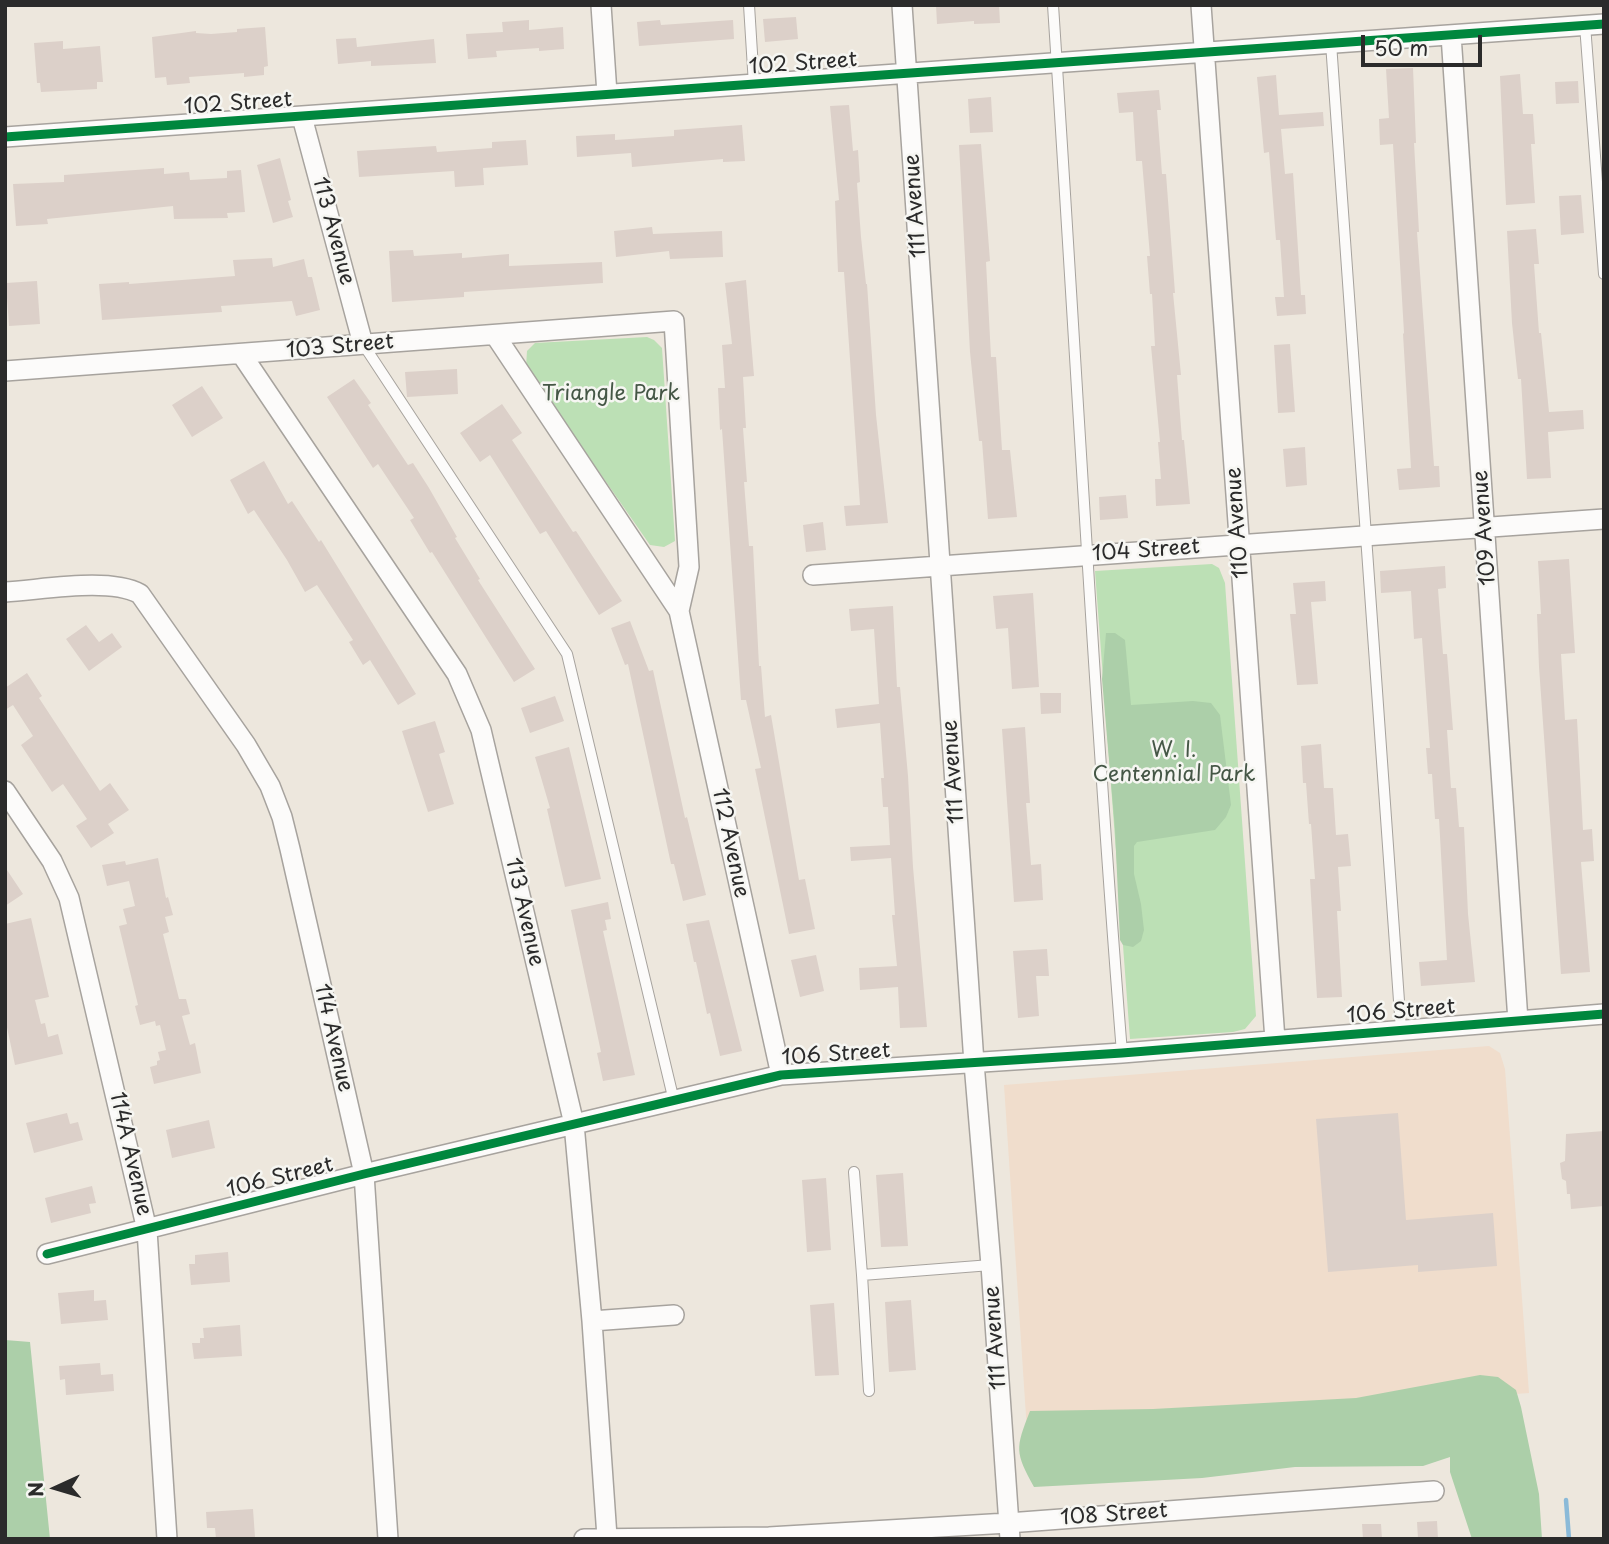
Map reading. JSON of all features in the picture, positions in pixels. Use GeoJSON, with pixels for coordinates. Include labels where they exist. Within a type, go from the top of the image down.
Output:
{"type":"FeatureCollection","features":[{"type":"Feature","properties":{"kind":"street"},"geometry":{"type":"LineString","coordinates":[[601,5],[607,94]]}},
{"type":"Feature","properties":{"kind":"street","name":"111 Avenue"},"geometry":{"type":"LineString","coordinates":[[902,5],[974,1063],[1009,1531]]}},
{"type":"Feature","properties":{"kind":"street","name":"110 Avenue"},"geometry":{"type":"LineString","coordinates":[[1201,5],[1275,1040]]}},
{"type":"Feature","properties":{"kind":"street","name":"102 Street"},"geometry":{"type":"LineString","coordinates":[[5,137],[1595,25]]}},
{"type":"Feature","properties":{"kind":"street","name":"109 Avenue"},"geometry":{"type":"LineString","coordinates":[[1451,35],[1518,1021]]}},
{"type":"Feature","properties":{"kind":"street","name":"113 Avenue"},"geometry":{"type":"LineString","coordinates":[[302,117],[363,344]]}},
{"type":"Feature","properties":{"kind":"street","name":"103 Street"},"geometry":{"type":"LineString","coordinates":[[5,371],[674,321]]}},
{"type":"Feature","properties":{"kind":"street","name":"112 Avenue"},"geometry":{"type":"LineString","coordinates":[[674,321],[689,566],[679,611]]}},
{"type":"Feature","properties":{"kind":"street","name":"112 Avenue"},"geometry":{"type":"LineString","coordinates":[[495,335],[679,611],[781,1075]]}},
{"type":"Feature","properties":{"kind":"street","name":"113 Avenue"},"geometry":{"type":"LineString","coordinates":[[242,355],[457,674],[471,701],[491,769],[574,1124],[592,1321],[607,1537]]}},
{"type":"Feature","properties":{"kind":"street","name":"104 Street"},"geometry":{"type":"LineString","coordinates":[[813,575],[1604,519]]}},
{"type":"Feature","properties":{"kind":"street","name":"114 Avenue"},"geometry":{"type":"LineString","coordinates":[[5,592],[93,586],[128,588],[140,594],[246,745],[270,786],[290,849],[363,1174],[388,1539]]}},
{"type":"Feature","properties":{"kind":"street","name":"114A Avenue"},"geometry":{"type":"LineString","coordinates":[[5,791],[52,861],[69,898],[147,1230],[167,1539]]}},
{"type":"Feature","properties":{"kind":"street","name":"106 Street"},"geometry":{"type":"LineString","coordinates":[[47,1254],[363,1174],[781,1075],[1122,1054],[1604,1014]]}},
{"type":"Feature","properties":{"kind":"street"},"geometry":{"type":"LineString","coordinates":[[592,1321],[674,1315]]}},
{"type":"Feature","properties":{"kind":"street","name":"108 Street"},"geometry":{"type":"LineString","coordinates":[[584,1539],[769,1538],[1009,1531],[1434,1491]]}},
{"type":"Feature","properties":{"kind":"lane"},"geometry":{"type":"LineString","coordinates":[[749,5],[754,85]]}},
{"type":"Feature","properties":{"kind":"lane"},"geometry":{"type":"LineString","coordinates":[[1053,5],[1105,837],[1122,1054]]}},
{"type":"Feature","properties":{"kind":"lane"},"geometry":{"type":"LineString","coordinates":[[1595,25],[1604,274]]}},
{"type":"Feature","properties":{"kind":"lane"},"geometry":{"type":"LineString","coordinates":[[1331,43],[1401,1029]]}},
{"type":"Feature","properties":{"kind":"lane"},"geometry":{"type":"LineString","coordinates":[[363,344],[567,654],[674,1101]]}},
{"type":"Feature","properties":{"kind":"lane"},"geometry":{"type":"LineString","coordinates":[[854,1172],[869,1391]]}},
{"type":"Feature","properties":{"kind":"lane"},"geometry":{"type":"LineString","coordinates":[[862,1275],[991,1265]]}},
{"type":"Feature","properties":{"kind":"shaded area"},"geometry":{"type":"Polygon","coordinates":[[[1489,1046],[1500,1053],[1505,1069],[1529,1393],[1027,1431],[1004,1085],[1489,1046]]]}},
{"type":"Feature","properties":{"kind":"green space","name":"Triangle Park"},"geometry":{"type":"Polygon","coordinates":[[[647,337],[662,348],[675,541],[664,547],[650,545],[526,367],[527,351],[535,343],[647,337]]]}},
{"type":"Feature","properties":{"kind":"green space","name":"W. I. Centennial Park"},"geometry":{"type":"Polygon","coordinates":[[[1212,564],[1219,568],[1225,583],[1256,1016],[1245,1029],[1233,1032],[1130,1039],[1095,571],[1212,564]]]}},
{"type":"Feature","properties":{"kind":"green space"},"geometry":{"type":"Polygon","coordinates":[[[1106,633],[1115,633],[1125,640],[1131,705],[1193,701],[1211,703],[1220,715],[1231,805],[1226,817],[1215,830],[1137,842],[1134,846],[1134,874],[1144,930],[1141,941],[1133,947],[1123,945],[1120,940],[1115,829],[1102,679],[1106,633]]]}},
{"type":"Feature","properties":{"kind":"green space"},"geometry":{"type":"Polygon","coordinates":[[[5,1340],[30,1342],[50,1539],[5,1539],[5,1340]]]}},
{"type":"Feature","properties":{"kind":"green space"},"geometry":{"type":"Polygon","coordinates":[[[1480,1375],[1498,1377],[1516,1390],[1539,1494],[1542,1539],[1472,1539],[1450,1472],[1450,1457],[1423,1466],[1295,1467],[1202,1478],[1034,1487],[1020,1458],[1020,1443],[1030,1411],[1153,1409],[1356,1398],[1480,1375]]]}},
{"type":"Feature","properties":{"kind":"building"},"geometry":{"type":"Polygon","coordinates":[[[936,5],[999,5],[1000,23],[974,24],[974,21],[937,24],[936,5]]]}},
{"type":"Feature","properties":{"kind":"building"},"geometry":{"type":"Polygon","coordinates":[[[796,17],[798,39],[765,42],[763,19],[796,17]]]}},
{"type":"Feature","properties":{"kind":"building"},"geometry":{"type":"Polygon","coordinates":[[[529,20],[529,30],[563,27],[564,49],[496,51],[497,57],[468,59],[466,34],[503,32],[502,22],[529,20]]]}},
{"type":"Feature","properties":{"kind":"building"},"geometry":{"type":"Polygon","coordinates":[[[660,20],[661,25],[733,20],[734,39],[639,46],[637,22],[660,20]]]}},
{"type":"Feature","properties":{"kind":"building"},"geometry":{"type":"Polygon","coordinates":[[[265,27],[268,66],[264,67],[264,75],[244,77],[244,73],[189,77],[190,83],[167,85],[166,77],[155,78],[152,37],[196,31],[211,34],[237,32],[237,29],[265,27]]]}},
{"type":"Feature","properties":{"kind":"building"},"geometry":{"type":"Polygon","coordinates":[[[356,38],[357,47],[434,39],[436,63],[371,66],[371,61],[338,64],[336,39],[356,38]]]}},
{"type":"Feature","properties":{"kind":"building"},"geometry":{"type":"Polygon","coordinates":[[[63,41],[63,49],[100,46],[103,82],[97,82],[97,89],[41,92],[40,83],[37,83],[34,43],[63,41]]]}},
{"type":"Feature","properties":{"kind":"building"},"geometry":{"type":"Polygon","coordinates":[[[1413,68],[1417,232],[1434,466],[1439,466],[1440,487],[1399,490],[1397,469],[1411,468],[1404,333],[1393,144],[1380,145],[1379,119],[1389,118],[1386,69],[1413,68]]]}},
{"type":"Feature","properties":{"kind":"building"},"geometry":{"type":"Polygon","coordinates":[[[1520,74],[1523,114],[1533,114],[1535,144],[1531,144],[1535,203],[1506,205],[1500,76],[1520,74]]]}},
{"type":"Feature","properties":{"kind":"building"},"geometry":{"type":"Polygon","coordinates":[[[1276,75],[1279,115],[1323,112],[1324,126],[1281,129],[1285,174],[1293,173],[1301,295],[1305,295],[1306,314],[1277,316],[1275,297],[1284,297],[1280,240],[1276,240],[1269,152],[1264,153],[1257,77],[1276,75]]]}},
{"type":"Feature","properties":{"kind":"building"},"geometry":{"type":"Polygon","coordinates":[[[1578,81],[1579,103],[1556,104],[1555,82],[1578,81]]]}},
{"type":"Feature","properties":{"kind":"building"},"geometry":{"type":"Polygon","coordinates":[[[1159,90],[1161,110],[1157,110],[1162,174],[1166,174],[1181,375],[1177,375],[1190,504],[1156,506],[1155,479],[1161,479],[1160,442],[1151,346],[1155,346],[1142,161],[1136,161],[1133,112],[1119,113],[1117,93],[1159,90]]]}},
{"type":"Feature","properties":{"kind":"building"},"geometry":{"type":"Polygon","coordinates":[[[991,97],[993,132],[970,133],[968,99],[991,97]]]}},
{"type":"Feature","properties":{"kind":"building"},"geometry":{"type":"Polygon","coordinates":[[[849,105],[853,151],[858,150],[860,182],[857,183],[861,237],[888,523],[846,526],[844,506],[860,505],[844,272],[838,272],[835,201],[839,200],[830,106],[849,105]]]}},
{"type":"Feature","properties":{"kind":"building"},"geometry":{"type":"Polygon","coordinates":[[[742,125],[745,161],[723,162],[723,159],[632,167],[631,153],[577,157],[576,136],[615,134],[615,140],[674,136],[674,130],[742,125]]]}},
{"type":"Feature","properties":{"kind":"building"},"geometry":{"type":"Polygon","coordinates":[[[526,140],[528,165],[483,168],[484,185],[455,187],[454,171],[359,177],[357,151],[436,146],[437,152],[492,148],[492,142],[526,140]]]}},
{"type":"Feature","properties":{"kind":"building"},"geometry":{"type":"Polygon","coordinates":[[[981,144],[990,261],[986,262],[991,357],[996,357],[1002,450],[1010,450],[1017,517],[988,519],[982,441],[979,441],[970,352],[959,145],[981,144]]]}},
{"type":"Feature","properties":{"kind":"building"},"geometry":{"type":"Polygon","coordinates":[[[280,158],[293,217],[273,223],[257,165],[280,158]]]}},
{"type":"Feature","properties":{"kind":"building"},"geometry":{"type":"Polygon","coordinates":[[[164,168],[164,174],[189,172],[190,180],[227,178],[227,171],[241,170],[245,212],[227,213],[228,218],[174,219],[173,206],[47,219],[48,224],[16,226],[13,184],[64,182],[64,175],[164,168]]]}},
{"type":"Feature","properties":{"kind":"building"},"geometry":{"type":"Polygon","coordinates":[[[1581,195],[1584,233],[1561,235],[1559,196],[1581,195]]]}},
{"type":"Feature","properties":{"kind":"building"},"geometry":{"type":"Polygon","coordinates":[[[652,227],[653,234],[722,231],[723,257],[670,259],[669,251],[616,257],[614,231],[652,227]]]}},
{"type":"Feature","properties":{"kind":"building"},"geometry":{"type":"Polygon","coordinates":[[[1536,229],[1539,264],[1534,264],[1549,412],[1583,410],[1584,429],[1548,432],[1551,478],[1527,479],[1521,379],[1518,379],[1512,323],[1507,231],[1536,229]]]}},
{"type":"Feature","properties":{"kind":"building"},"geometry":{"type":"Polygon","coordinates":[[[413,250],[414,256],[462,253],[462,258],[509,254],[509,266],[602,262],[603,283],[464,292],[464,297],[392,302],[389,251],[413,250]]]}},
{"type":"Feature","properties":{"kind":"building"},"geometry":{"type":"Polygon","coordinates":[[[272,258],[273,267],[304,259],[308,277],[312,277],[320,310],[296,316],[292,301],[221,306],[222,312],[102,320],[99,284],[235,276],[233,260],[272,258]]]}},
{"type":"Feature","properties":{"kind":"building"},"geometry":{"type":"Polygon","coordinates":[[[746,280],[754,376],[743,377],[747,482],[744,482],[749,546],[753,546],[759,666],[765,717],[771,715],[799,880],[805,879],[815,929],[789,934],[755,769],[761,768],[746,700],[741,700],[722,429],[720,430],[718,388],[725,388],[722,345],[732,344],[725,283],[746,280]]]}},
{"type":"Feature","properties":{"kind":"building"},"geometry":{"type":"Polygon","coordinates":[[[37,281],[40,324],[9,326],[6,283],[37,281]]]}},
{"type":"Feature","properties":{"kind":"building"},"geometry":{"type":"Polygon","coordinates":[[[1290,344],[1295,412],[1278,413],[1274,345],[1290,344]]]}},
{"type":"Feature","properties":{"kind":"building"},"geometry":{"type":"Polygon","coordinates":[[[457,369],[458,394],[407,397],[405,372],[457,369]]]}},
{"type":"Feature","properties":{"kind":"building"},"geometry":{"type":"Polygon","coordinates":[[[354,379],[408,465],[413,463],[429,488],[480,579],[478,580],[535,669],[514,682],[432,552],[430,553],[410,520],[414,518],[378,464],[373,468],[327,397],[354,379]]]}},
{"type":"Feature","properties":{"kind":"building"},"geometry":{"type":"Polygon","coordinates":[[[202,386],[223,418],[192,437],[172,405],[202,386]]]}},
{"type":"Feature","properties":{"kind":"building"},"geometry":{"type":"Polygon","coordinates":[[[502,404],[522,433],[512,440],[622,601],[599,615],[546,531],[540,534],[490,455],[480,462],[460,433],[502,404]]]}},
{"type":"Feature","properties":{"kind":"building"},"geometry":{"type":"Polygon","coordinates":[[[1305,447],[1307,485],[1286,487],[1283,449],[1305,447]]]}},
{"type":"Feature","properties":{"kind":"building"},"geometry":{"type":"Polygon","coordinates":[[[264,461],[288,504],[292,501],[319,542],[321,540],[416,694],[398,705],[370,660],[363,665],[349,642],[353,640],[317,585],[305,592],[254,510],[248,514],[230,480],[264,461]]]}},
{"type":"Feature","properties":{"kind":"building"},"geometry":{"type":"Polygon","coordinates":[[[1126,495],[1128,518],[1100,520],[1099,497],[1126,495]]]}},
{"type":"Feature","properties":{"kind":"building"},"geometry":{"type":"Polygon","coordinates":[[[823,522],[826,550],[806,552],[803,525],[823,522]]]}},
{"type":"Feature","properties":{"kind":"building"},"geometry":{"type":"Polygon","coordinates":[[[1569,559],[1575,653],[1561,654],[1565,720],[1577,719],[1583,830],[1592,829],[1594,861],[1581,862],[1590,972],[1561,974],[1539,667],[1537,614],[1541,614],[1538,561],[1569,559]]]}},
{"type":"Feature","properties":{"kind":"building"},"geometry":{"type":"Polygon","coordinates":[[[1445,566],[1446,588],[1438,589],[1453,730],[1447,730],[1451,788],[1456,788],[1459,827],[1464,827],[1468,914],[1475,982],[1421,986],[1419,962],[1447,960],[1439,819],[1435,819],[1432,774],[1428,774],[1426,748],[1430,748],[1422,638],[1414,639],[1411,591],[1381,593],[1380,571],[1445,566]]]}},
{"type":"Feature","properties":{"kind":"building"},"geometry":{"type":"Polygon","coordinates":[[[1325,581],[1326,601],[1311,602],[1318,684],[1297,685],[1290,614],[1296,614],[1293,583],[1325,581]]]}},
{"type":"Feature","properties":{"kind":"building"},"geometry":{"type":"Polygon","coordinates":[[[1033,593],[1039,687],[1012,689],[1008,628],[996,629],[993,596],[1033,593]]]}},
{"type":"Feature","properties":{"kind":"building"},"geometry":{"type":"Polygon","coordinates":[[[893,606],[897,687],[900,687],[908,776],[927,1027],[900,1028],[898,987],[860,990],[859,968],[897,966],[892,915],[895,915],[891,858],[851,861],[850,847],[890,845],[888,807],[883,807],[880,723],[837,728],[835,709],[879,704],[874,629],[851,631],[849,609],[893,606]]]}},
{"type":"Feature","properties":{"kind":"building"},"geometry":{"type":"Polygon","coordinates":[[[630,621],[649,671],[653,670],[685,818],[687,817],[706,895],[683,901],[674,864],[671,864],[628,664],[625,665],[611,628],[630,621]]]}},
{"type":"Feature","properties":{"kind":"building"},"geometry":{"type":"Polygon","coordinates":[[[86,625],[99,642],[112,633],[122,647],[89,671],[66,639],[86,625]]]}},
{"type":"Feature","properties":{"kind":"building"},"geometry":{"type":"Polygon","coordinates":[[[27,673],[42,696],[39,698],[100,791],[110,783],[129,810],[108,824],[114,833],[91,848],[76,826],[87,819],[63,784],[52,792],[21,745],[33,736],[13,705],[5,710],[5,688],[27,673]]]}},
{"type":"Feature","properties":{"kind":"building"},"geometry":{"type":"Polygon","coordinates":[[[1040,693],[1061,693],[1061,713],[1041,714],[1040,693]]]}},
{"type":"Feature","properties":{"kind":"building"},"geometry":{"type":"Polygon","coordinates":[[[555,696],[564,721],[530,733],[521,708],[555,696]]]}},
{"type":"Feature","properties":{"kind":"building"},"geometry":{"type":"Polygon","coordinates":[[[435,721],[445,752],[439,754],[454,804],[428,812],[402,731],[435,721]]]}},
{"type":"Feature","properties":{"kind":"building"},"geometry":{"type":"Polygon","coordinates":[[[1025,727],[1030,803],[1026,803],[1031,865],[1041,864],[1043,900],[1014,902],[1002,729],[1025,727]]]}},
{"type":"Feature","properties":{"kind":"building"},"geometry":{"type":"Polygon","coordinates":[[[1321,744],[1324,788],[1333,788],[1336,835],[1348,834],[1351,866],[1338,867],[1341,911],[1337,911],[1342,997],[1317,998],[1310,879],[1315,879],[1301,746],[1321,744]]]}},
{"type":"Feature","properties":{"kind":"building"},"geometry":{"type":"Polygon","coordinates":[[[569,747],[601,879],[565,887],[547,809],[550,808],[535,757],[569,747]]]}},
{"type":"Feature","properties":{"kind":"building"},"geometry":{"type":"Polygon","coordinates":[[[158,858],[166,898],[168,897],[173,915],[165,917],[169,932],[163,934],[179,999],[186,999],[190,1014],[182,1016],[190,1045],[195,1043],[201,1073],[154,1084],[150,1067],[157,1065],[160,1060],[158,1052],[166,1050],[160,1025],[156,1026],[155,1021],[140,1025],[135,1006],[138,1005],[119,926],[127,924],[123,909],[135,906],[129,881],[107,886],[102,865],[125,861],[126,865],[158,858]]]}},
{"type":"Feature","properties":{"kind":"building"},"geometry":{"type":"Polygon","coordinates":[[[5,867],[23,894],[5,906],[5,867]]]}},
{"type":"Feature","properties":{"kind":"building"},"geometry":{"type":"Polygon","coordinates":[[[608,902],[611,919],[605,920],[607,930],[603,931],[635,1075],[603,1081],[597,1053],[601,1052],[571,910],[608,902]]]}},
{"type":"Feature","properties":{"kind":"building"},"geometry":{"type":"Polygon","coordinates":[[[31,918],[49,997],[35,1000],[41,1024],[45,1023],[48,1037],[58,1034],[63,1054],[15,1065],[5,1018],[5,924],[31,918]]]}},
{"type":"Feature","properties":{"kind":"building"},"geometry":{"type":"Polygon","coordinates":[[[709,920],[742,1051],[720,1056],[710,1013],[707,1014],[686,924],[709,920]]]}},
{"type":"Feature","properties":{"kind":"building"},"geometry":{"type":"Polygon","coordinates":[[[1047,949],[1049,976],[1036,976],[1039,1016],[1018,1018],[1013,951],[1047,949]]]}},
{"type":"Feature","properties":{"kind":"building"},"geometry":{"type":"Polygon","coordinates":[[[816,955],[824,991],[800,997],[791,960],[816,955]]]}},
{"type":"Feature","properties":{"kind":"building"},"geometry":{"type":"Polygon","coordinates":[[[67,1113],[70,1124],[78,1122],[83,1140],[34,1153],[26,1123],[67,1113]]]}},
{"type":"Feature","properties":{"kind":"building"},"geometry":{"type":"Polygon","coordinates":[[[1398,1113],[1406,1220],[1493,1213],[1497,1266],[1418,1272],[1418,1265],[1328,1272],[1316,1119],[1398,1113]]]}},
{"type":"Feature","properties":{"kind":"building"},"geometry":{"type":"Polygon","coordinates":[[[209,1120],[215,1148],[172,1158],[166,1130],[209,1120]]]}},
{"type":"Feature","properties":{"kind":"building"},"geometry":{"type":"Polygon","coordinates":[[[1604,1131],[1604,1206],[1571,1209],[1570,1194],[1567,1194],[1566,1181],[1562,1179],[1560,1163],[1565,1161],[1566,1134],[1604,1131]]]}},
{"type":"Feature","properties":{"kind":"building"},"geometry":{"type":"Polygon","coordinates":[[[903,1173],[908,1246],[881,1247],[876,1175],[903,1173]]]}},
{"type":"Feature","properties":{"kind":"building"},"geometry":{"type":"Polygon","coordinates":[[[826,1178],[831,1250],[807,1252],[802,1180],[826,1178]]]}},
{"type":"Feature","properties":{"kind":"building"},"geometry":{"type":"Polygon","coordinates":[[[92,1186],[96,1203],[89,1204],[91,1213],[51,1223],[45,1198],[92,1186]]]}},
{"type":"Feature","properties":{"kind":"building"},"geometry":{"type":"Polygon","coordinates":[[[228,1252],[230,1282],[191,1285],[189,1264],[195,1264],[195,1255],[228,1252]]]}},
{"type":"Feature","properties":{"kind":"building"},"geometry":{"type":"Polygon","coordinates":[[[94,1290],[94,1301],[106,1300],[108,1320],[61,1324],[58,1293],[94,1290]]]}},
{"type":"Feature","properties":{"kind":"building"},"geometry":{"type":"Polygon","coordinates":[[[911,1300],[916,1370],[889,1372],[885,1302],[911,1300]]]}},
{"type":"Feature","properties":{"kind":"building"},"geometry":{"type":"Polygon","coordinates":[[[834,1303],[839,1375],[815,1376],[810,1305],[834,1303]]]}},
{"type":"Feature","properties":{"kind":"building"},"geometry":{"type":"Polygon","coordinates":[[[240,1325],[242,1356],[194,1359],[192,1343],[200,1343],[200,1338],[204,1338],[203,1328],[240,1325]]]}},
{"type":"Feature","properties":{"kind":"building"},"geometry":{"type":"Polygon","coordinates":[[[100,1363],[101,1375],[113,1374],[114,1391],[66,1395],[65,1379],[60,1380],[59,1366],[100,1363]]]}},
{"type":"Feature","properties":{"kind":"building"},"geometry":{"type":"Polygon","coordinates":[[[253,1509],[255,1537],[216,1539],[215,1528],[207,1528],[206,1512],[253,1509]]]}},
{"type":"Feature","properties":{"kind":"building"},"geometry":{"type":"Polygon","coordinates":[[[1437,1521],[1438,1539],[1418,1539],[1417,1522],[1437,1521]]]}},
{"type":"Feature","properties":{"kind":"building"},"geometry":{"type":"Polygon","coordinates":[[[1362,1524],[1381,1524],[1382,1539],[1363,1539],[1362,1524]]]}},
{"type":"Feature","properties":{"kind":"waterway"},"geometry":{"type":"LineString","coordinates":[[1566,1500],[1569,1539]]}},
{"type":"Feature","properties":{"kind":"cycle path"},"geometry":{"type":"LineString","coordinates":[[5,137],[1604,24]]}},
{"type":"Feature","properties":{"kind":"cycle path"},"geometry":{"type":"LineString","coordinates":[[47,1254],[364,1174],[781,1075],[1122,1053],[1604,1014]]}}]}
